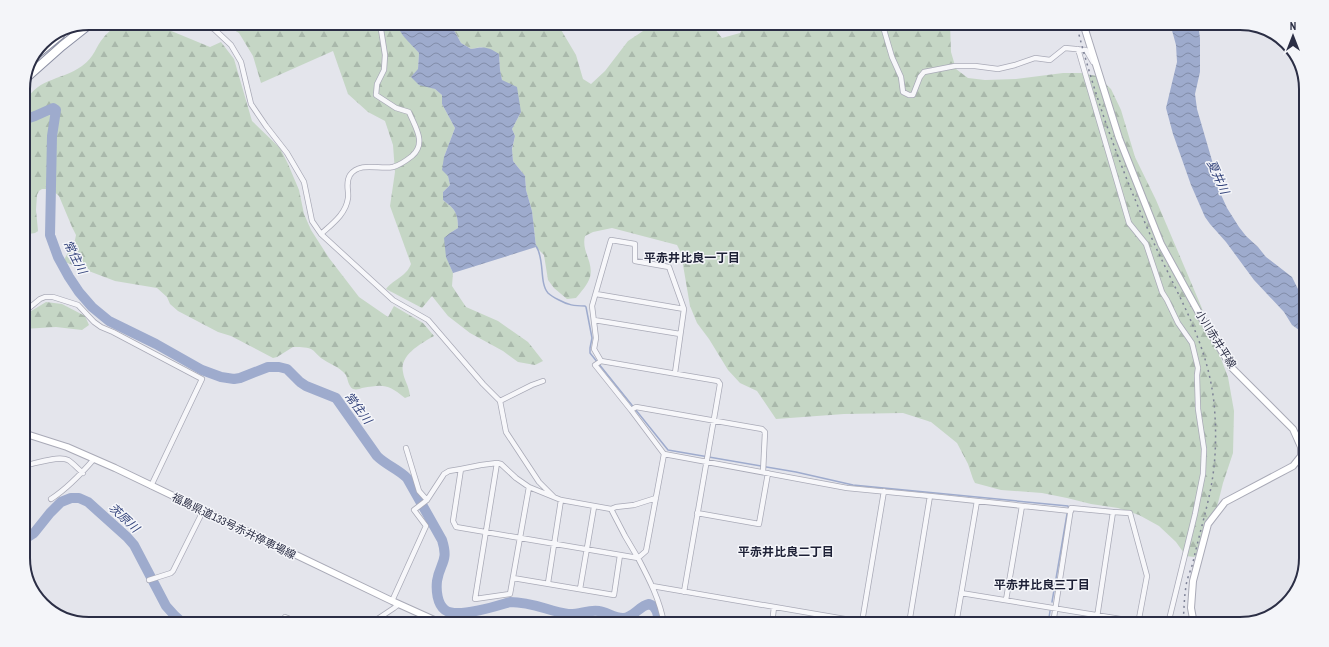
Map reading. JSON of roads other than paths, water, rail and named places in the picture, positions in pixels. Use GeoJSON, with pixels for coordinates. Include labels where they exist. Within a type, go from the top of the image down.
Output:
{"type":"FeatureCollection","features":[{"type":"Feature","properties":{"kind":"highway"},"geometry":{"type":"LineString","coordinates":[[32,72],[81,31]]}},
{"type":"Feature","properties":{"kind":"main road","name":"小川赤井平線"},"geometry":{"type":"LineString","coordinates":[[1085,30],[1119,138],[1161,244],[1205,324],[1232,368],[1293,430],[1299,443]]}},
{"type":"Feature","properties":{"kind":"main road","name":"福島県道133号赤井停車場線"},"geometry":{"type":"LineString","coordinates":[[30,435],[67,447],[94,459],[428,617]]}},
{"type":"Feature","properties":{"kind":"main road","name":"小川赤井平線"},"geometry":{"type":"LineString","coordinates":[[1193,617],[1191,603],[1193,581],[1208,524],[1225,502],[1293,466],[1299,458]]}},
{"type":"Feature","properties":{"kind":"street"},"geometry":{"type":"LineString","coordinates":[[215,30],[231,45],[241,62],[251,104],[287,153],[304,182],[312,222],[321,234],[393,300],[428,320],[483,384],[500,400],[506,432],[539,482],[554,497]]}},
{"type":"Feature","properties":{"kind":"street"},"geometry":{"type":"LineString","coordinates":[[321,234],[346,209],[348,197],[347,183],[350,174],[360,167],[393,167],[406,161],[416,152],[418,146],[420,139],[409,112],[396,108],[376,95],[377,84],[384,70],[385,55],[381,30]]}},
{"type":"Feature","properties":{"kind":"street"},"geometry":{"type":"LineString","coordinates":[[884,30],[892,57],[901,76],[903,92],[909,95],[913,95],[920,77],[924,72],[955,66],[975,66],[998,69],[1035,58],[1050,60],[1065,48],[1086,50],[1093,62],[1097,65]]}},
{"type":"Feature","properties":{"kind":"street"},"geometry":{"type":"LineString","coordinates":[[1078,49],[1129,223],[1146,244],[1162,292],[1178,323],[1192,343],[1198,368],[1198,409],[1204,449],[1203,474],[1195,514],[1170,617]]}},
{"type":"Feature","properties":{"kind":"street"},"geometry":{"type":"LineString","coordinates":[[599,362],[594,350],[596,338],[592,306],[611,240],[635,244],[635,261],[669,266],[684,309],[675,373]]}},
{"type":"Feature","properties":{"kind":"street"},"geometry":{"type":"LineString","coordinates":[[596,294],[684,309]]}},
{"type":"Feature","properties":{"kind":"street"},"geometry":{"type":"LineString","coordinates":[[30,307],[45,297],[53,297],[78,305],[94,322],[102,327],[202,379],[151,486]]}},
{"type":"Feature","properties":{"kind":"street"},"geometry":{"type":"LineString","coordinates":[[594,320],[680,334]]}},
{"type":"Feature","properties":{"kind":"street"},"geometry":{"type":"LineString","coordinates":[[599,362],[675,373],[718,381],[720,384],[684,592]]}},
{"type":"Feature","properties":{"kind":"street"},"geometry":{"type":"LineString","coordinates":[[599,362],[595,365],[633,408],[664,454],[646,551],[638,558]]}},
{"type":"Feature","properties":{"kind":"street"},"geometry":{"type":"LineString","coordinates":[[500,400],[543,381]]}},
{"type":"Feature","properties":{"kind":"street"},"geometry":{"type":"LineString","coordinates":[[633,408],[714,420],[762,429],[765,432],[765,470],[759,524],[697,513]]}},
{"type":"Feature","properties":{"kind":"street"},"geometry":{"type":"LineString","coordinates":[[406,448],[419,491],[426,501]]}},
{"type":"Feature","properties":{"kind":"street"},"geometry":{"type":"LineString","coordinates":[[664,454],[706,458],[847,488],[1071,511],[1072,508],[1130,513],[1147,576],[1140,617]]}},
{"type":"Feature","properties":{"kind":"street"},"geometry":{"type":"LineString","coordinates":[[30,464],[63,458],[83,473]]}},
{"type":"Feature","properties":{"kind":"street"},"geometry":{"type":"LineString","coordinates":[[51,499],[64,490],[83,473],[94,459]]}},
{"type":"Feature","properties":{"kind":"street"},"geometry":{"type":"LineString","coordinates":[[497,463],[475,599],[510,594],[529,487]]}},
{"type":"Feature","properties":{"kind":"street"},"geometry":{"type":"LineString","coordinates":[[392,601],[426,526],[414,510],[426,501],[444,474],[449,471],[481,464],[497,463],[501,464],[516,478],[529,487],[561,500],[594,507],[611,509],[634,505],[656,498]]}},
{"type":"Feature","properties":{"kind":"street"},"geometry":{"type":"LineString","coordinates":[[461,469],[453,521],[456,527],[638,558]]}},
{"type":"Feature","properties":{"kind":"street"},"geometry":{"type":"LineString","coordinates":[[863,617],[884,491]]}},
{"type":"Feature","properties":{"kind":"street"},"geometry":{"type":"LineString","coordinates":[[910,617],[930,496]]}},
{"type":"Feature","properties":{"kind":"street"},"geometry":{"type":"LineString","coordinates":[[548,584],[561,500]]}},
{"type":"Feature","properties":{"kind":"street"},"geometry":{"type":"LineString","coordinates":[[957,617],[977,501]]}},
{"type":"Feature","properties":{"kind":"street"},"geometry":{"type":"LineString","coordinates":[[1006,600],[1022,506]]}},
{"type":"Feature","properties":{"kind":"street"},"geometry":{"type":"LineString","coordinates":[[580,589],[594,507]]}},
{"type":"Feature","properties":{"kind":"street"},"geometry":{"type":"LineString","coordinates":[[611,509],[624,536],[638,558],[652,586],[663,617]]}},
{"type":"Feature","properties":{"kind":"street"},"geometry":{"type":"LineString","coordinates":[[148,580],[173,571],[203,510]]}},
{"type":"Feature","properties":{"kind":"street"},"geometry":{"type":"LineString","coordinates":[[1054,617],[1071,511]]}},
{"type":"Feature","properties":{"kind":"street"},"geometry":{"type":"LineString","coordinates":[[1097,615],[1113,512]]}},
{"type":"Feature","properties":{"kind":"street"},"geometry":{"type":"LineString","coordinates":[[513,578],[614,595],[620,555]]}},
{"type":"Feature","properties":{"kind":"street"},"geometry":{"type":"LineString","coordinates":[[652,586],[833,617]]}},
{"type":"Feature","properties":{"kind":"street"},"geometry":{"type":"LineString","coordinates":[[962,593],[1108,617]]}},
{"type":"Feature","properties":{"kind":"street"},"geometry":{"type":"LineString","coordinates":[[380,617],[399,604]]}},
{"type":"Feature","properties":{"kind":"street"},"geometry":{"type":"LineString","coordinates":[[773,617],[774,607]]}},
{"type":"Feature","properties":{"kind":"water"},"geometry":{"type":"Polygon","coordinates":[[[454,30],[461,43],[471,49],[486,48],[499,54],[502,80],[517,87],[521,112],[512,129],[515,136],[512,149],[513,161],[525,176],[526,190],[532,211],[536,247],[453,273],[446,257],[444,238],[458,228],[458,223],[455,212],[443,200],[443,192],[450,185],[448,176],[442,170],[444,157],[455,128],[442,104],[442,95],[435,89],[419,85],[411,77],[418,69],[419,53],[400,31],[454,30]]]}},
{"type":"Feature","properties":{"kind":"water"},"geometry":{"type":"Polygon","coordinates":[[[1172,30],[1199,30],[1200,72],[1195,94],[1197,109],[1213,164],[1213,175],[1227,208],[1239,227],[1266,257],[1292,277],[1299,291],[1299,330],[1292,325],[1284,312],[1254,280],[1226,242],[1210,224],[1205,217],[1191,185],[1173,134],[1166,108],[1177,62],[1176,45],[1172,30]]]}},
{"type":"Feature","properties":{"kind":"waterway","name":"常住川"},"geometry":{"type":"LineString","coordinates":[[30,118],[53,108],[56,110],[52,136],[50,235],[58,257],[79,292],[92,307],[109,321],[156,344],[202,370],[221,377],[234,379],[268,367],[279,367],[287,369],[306,386],[336,398],[377,456],[407,478],[442,540],[445,553],[438,575],[437,588],[440,604],[445,610],[458,613],[486,609],[510,602],[518,602],[561,613],[576,614],[595,611],[617,617]]}},
{"type":"Feature","properties":{"kind":"waterway"},"geometry":{"type":"LineString","coordinates":[[536,246],[539,251],[545,289],[553,297],[565,303],[586,307],[592,338],[590,353],[668,450],[796,472],[853,485],[1068,507]]}},
{"type":"Feature","properties":{"kind":"waterway","name":"茨原川"},"geometry":{"type":"LineString","coordinates":[[30,536],[34,533],[61,502],[71,498],[79,498],[88,502],[134,545],[166,606],[176,617]]}},
{"type":"Feature","properties":{"kind":"waterway"},"geometry":{"type":"LineString","coordinates":[[1052,602],[1067,514]]}},
{"type":"Feature","properties":{"kind":"waterway","name":"常住川"},"geometry":{"type":"LineString","coordinates":[[627,617],[649,604],[654,607],[658,617]]}},
{"type":"Feature","properties":{"kind":"waterway"},"geometry":{"type":"LineString","coordinates":[[1049,617],[1050,611]]}},
{"type":"Feature","properties":{"kind":"railway"},"geometry":{"type":"LineString","coordinates":[[1078,30],[1099,103],[1117,155],[1149,232],[1197,336],[1210,379],[1214,403],[1215,427],[1213,474],[1207,505],[1187,583],[1184,617]]}},
{"type":"Feature","properties":{"kind":"district","name":"平赤井比良一丁目"},"geometry":{"type":"Point","coordinates":[692,258]}},
{"type":"Feature","properties":{"kind":"district","name":"平赤井比良二丁目"},"geometry":{"type":"Point","coordinates":[786,552]}},
{"type":"Feature","properties":{"kind":"district","name":"平赤井比良三丁目"},"geometry":{"type":"Point","coordinates":[1042,585]}},
{"type":"Feature","properties":{"kind":"water label","name":"夏井川"},"geometry":{"type":"Point","coordinates":[1218,177]}}]}
